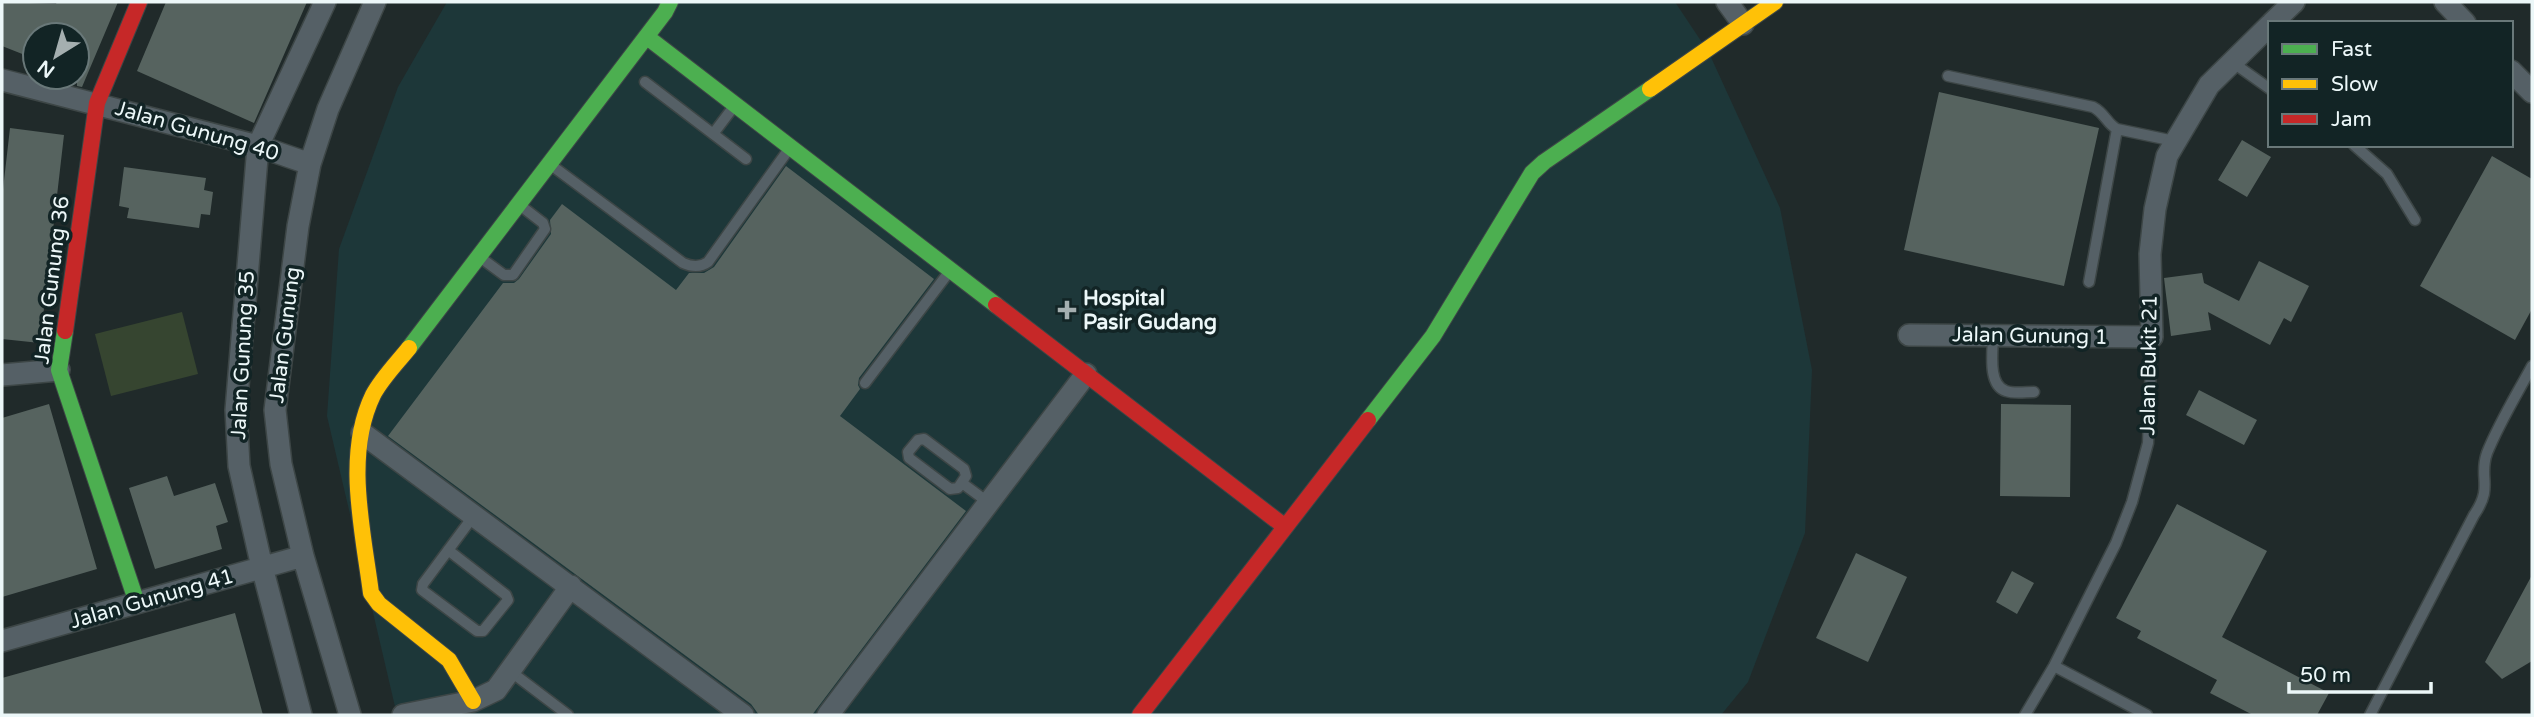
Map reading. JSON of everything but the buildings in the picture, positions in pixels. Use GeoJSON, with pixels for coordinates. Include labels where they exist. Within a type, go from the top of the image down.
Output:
{"type":"FeatureCollection","features":[{"type":"Feature","properties":{"kind":"street","name":"Jalan Gunung 36"},"geometry":{"type":"LineString","coordinates":[[137,603],[59,370],[97,103],[139,2]]}},
{"type":"Feature","properties":{"kind":"street","name":"Jalan Gunung 35"},"geometry":{"type":"LineString","coordinates":[[301,715],[239,466],[236,410],[258,146],[326,2]]}},
{"type":"Feature","properties":{"kind":"street","name":"Jalan Gunung"},"geometry":{"type":"LineString","coordinates":[[350,715],[303,556],[281,464],[275,410],[298,226],[310,164],[328,109],[375,2]]}},
{"type":"Feature","properties":{"kind":"street"},"geometry":{"type":"LineString","coordinates":[[473,701],[449,660],[379,604],[371,593],[358,470],[366,407],[647,37],[670,2]]}},
{"type":"Feature","properties":{"kind":"street"},"geometry":{"type":"LineString","coordinates":[[1727,2],[1743,24]]}},
{"type":"Feature","properties":{"kind":"street"},"geometry":{"type":"LineString","coordinates":[[1140,715],[1433,336],[1532,173],[1775,2]]}},
{"type":"Feature","properties":{"kind":"street","name":"Jalan Bukit 21"},"geometry":{"type":"LineString","coordinates":[[2274,21],[2294,2]]}},
{"type":"Feature","properties":{"kind":"street"},"geometry":{"type":"LineString","coordinates":[[2445,2],[2463,21]]}},
{"type":"Feature","properties":{"kind":"street","name":"Jalan Bukit 21"},"geometry":{"type":"LineString","coordinates":[[2152,338],[2152,230],[2167,156],[2209,85],[2268,27]]}},
{"type":"Feature","properties":{"kind":"street"},"geometry":{"type":"LineString","coordinates":[[647,37],[1284,526]]}},
{"type":"Feature","properties":{"kind":"street"},"geometry":{"type":"LineString","coordinates":[[2513,73],[2532,92]]}},
{"type":"Feature","properties":{"kind":"street","name":"Jalan Gunung 40"},"geometry":{"type":"LineString","coordinates":[[2,80],[258,146],[310,164]]}},
{"type":"Feature","properties":{"kind":"street","name":"Jalan Gunung 1"},"geometry":{"type":"LineString","coordinates":[[1909,335],[2152,338]]}},
{"type":"Feature","properties":{"kind":"street"},"geometry":{"type":"LineString","coordinates":[[2,375],[59,370]]}},
{"type":"Feature","properties":{"kind":"street"},"geometry":{"type":"LineString","coordinates":[[828,715],[1086,374]]}},
{"type":"Feature","properties":{"kind":"street"},"geometry":{"type":"LineString","coordinates":[[362,433],[475,514],[743,715]]}},
{"type":"Feature","properties":{"kind":"street","name":"Jalan Gunung 41"},"geometry":{"type":"LineString","coordinates":[[2,641],[303,556]]}},
{"type":"Feature","properties":{"kind":"street"},"geometry":{"type":"LineString","coordinates":[[453,715],[496,690],[571,586]]}},
{"type":"Feature","properties":{"kind":"street"},"geometry":{"type":"LineString","coordinates":[[403,715],[473,701]]}},
{"type":"Feature","properties":{"kind":"lane"},"geometry":{"type":"LineString","coordinates":[[2232,62],[2268,88]]}},
{"type":"Feature","properties":{"kind":"lane"},"geometry":{"type":"LineString","coordinates":[[1948,76],[2093,107],[2102,112],[2110,125],[2117,130],[2174,141]]}},
{"type":"Feature","properties":{"kind":"lane"},"geometry":{"type":"LineString","coordinates":[[645,82],[746,159]]}},
{"type":"Feature","properties":{"kind":"lane"},"geometry":{"type":"LineString","coordinates":[[713,134],[735,104]]}},
{"type":"Feature","properties":{"kind":"lane"},"geometry":{"type":"LineString","coordinates":[[2090,282],[2117,130]]}},
{"type":"Feature","properties":{"kind":"lane"},"geometry":{"type":"LineString","coordinates":[[550,164],[683,263],[694,267],[708,262],[791,147]]}},
{"type":"Feature","properties":{"kind":"lane"},"geometry":{"type":"LineString","coordinates":[[2356,147],[2387,174],[2415,220]]}},
{"type":"Feature","properties":{"kind":"lane"},"geometry":{"type":"LineString","coordinates":[[479,256],[504,275],[513,275],[545,229],[542,223],[519,204]]}},
{"type":"Feature","properties":{"kind":"lane"},"geometry":{"type":"LineString","coordinates":[[865,383],[951,270]]}},
{"type":"Feature","properties":{"kind":"lane"},"geometry":{"type":"LineString","coordinates":[[1993,335],[1994,377],[1997,387],[2007,392],[2034,392]]}},
{"type":"Feature","properties":{"kind":"lane","name":"Jalan Bukit 21"},"geometry":{"type":"LineString","coordinates":[[2025,715],[2054,666],[2116,543],[2132,502],[2148,443],[2152,338]]}},
{"type":"Feature","properties":{"kind":"lane"},"geometry":{"type":"LineString","coordinates":[[2370,715],[2483,502],[2486,494],[2487,454],[2532,366]]}},
{"type":"Feature","properties":{"kind":"lane"},"geometry":{"type":"LineString","coordinates":[[924,439],[964,469],[966,476],[962,483],[956,489],[950,489],[909,458],[908,452],[918,440],[924,439]]}},
{"type":"Feature","properties":{"kind":"lane"},"geometry":{"type":"LineString","coordinates":[[962,483],[989,503]]}},
{"type":"Feature","properties":{"kind":"lane"},"geometry":{"type":"LineString","coordinates":[[448,550],[506,595],[508,600],[483,631],[477,631],[422,590],[423,584],[448,550],[475,514]]}},
{"type":"Feature","properties":{"kind":"lane"},"geometry":{"type":"LineString","coordinates":[[2054,666],[2147,715]]}},
{"type":"Feature","properties":{"kind":"lane"},"geometry":{"type":"LineString","coordinates":[[510,671],[568,715]]}},
{"type":"Feature","properties":{"kind":"shaded area","name":"Hospital Pasir Gudang"},"geometry":{"type":"Polygon","coordinates":[[[447,2],[1675,2],[1709,53],[1780,208],[1812,370],[1805,533],[1748,682],[1721,715],[397,715],[327,416],[339,249],[398,87],[447,2]]]}},
{"type":"Feature","properties":{"kind":"green space"},"geometry":{"type":"Polygon","coordinates":[[[182,312],[198,374],[111,396],[95,334],[182,312]]]}},
{"type":"Feature","properties":{"kind":"traffic: fast"},"geometry":{"type":"LineString","coordinates":[[409,348],[670,2]]}},
{"type":"Feature","properties":{"kind":"traffic: fast"},"geometry":{"type":"LineString","coordinates":[[647,37],[996,305]]}},
{"type":"Feature","properties":{"kind":"traffic: fast"},"geometry":{"type":"LineString","coordinates":[[1368,420],[1433,336],[1532,173],[1650,89]]}},
{"type":"Feature","properties":{"kind":"traffic: fast"},"geometry":{"type":"LineString","coordinates":[[65,331],[59,370],[137,603]]}},
{"type":"Feature","properties":{"kind":"traffic: slow"},"geometry":{"type":"LineString","coordinates":[[1650,89],[1775,2]]}},
{"type":"Feature","properties":{"kind":"traffic: slow"},"geometry":{"type":"LineString","coordinates":[[409,348],[373,395],[359,442],[358,493],[371,593],[379,604],[449,660],[473,701]]}},
{"type":"Feature","properties":{"kind":"traffic: jam"},"geometry":{"type":"LineString","coordinates":[[65,331],[97,103],[139,2]]}},
{"type":"Feature","properties":{"kind":"traffic: jam"},"geometry":{"type":"LineString","coordinates":[[996,305],[1284,526]]}},
{"type":"Feature","properties":{"kind":"traffic: jam"},"geometry":{"type":"LineString","coordinates":[[1140,715],[1368,420]]}},
{"type":"Feature","properties":{"kind":"place","name":"Hospital Pasir Gudang"},"geometry":{"type":"Point","coordinates":[1067,310]}}]}
